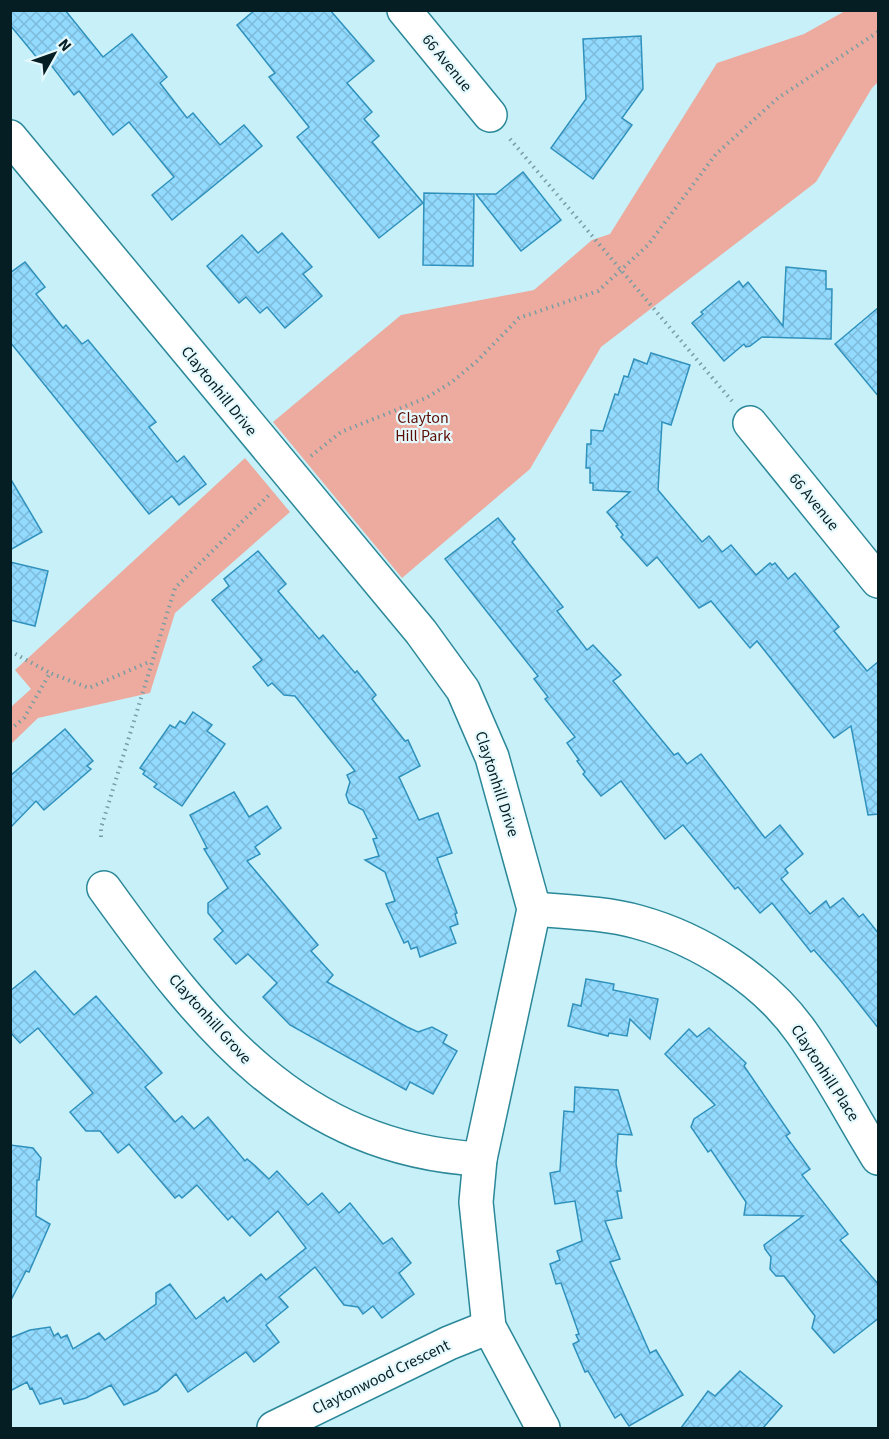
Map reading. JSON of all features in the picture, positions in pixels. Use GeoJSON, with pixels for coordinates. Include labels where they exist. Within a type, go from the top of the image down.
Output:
{"type":"FeatureCollection","features":[{"type":"Feature","properties":{"kind":"street","name":"66 Avenue"},"geometry":{"type":"LineString","coordinates":[[404,10],[500,127]]}},
{"type":"Feature","properties":{"kind":"street","name":"Claytonhill Drive"},"geometry":{"type":"LineString","coordinates":[[10,137],[421,632],[463,690],[492,757],[534,909],[480,1159],[476,1202],[489,1327],[543,1428]]}},
{"type":"Feature","properties":{"kind":"street","name":"66 Avenue"},"geometry":{"type":"LineString","coordinates":[[741,412],[879,581]]}},
{"type":"Feature","properties":{"kind":"street","name":"Claytonhill Grove"},"geometry":{"type":"LineString","coordinates":[[104,888],[140,938],[204,1017],[244,1060],[290,1095],[334,1122],[385,1141],[443,1157],[480,1159]]}},
{"type":"Feature","properties":{"kind":"street","name":"Claytonhill Place"},"geometry":{"type":"LineString","coordinates":[[534,909],[637,921],[683,938],[724,961],[766,993],[801,1032],[879,1158]]}},
{"type":"Feature","properties":{"kind":"street","name":"Claytonwood Crescent"},"geometry":{"type":"LineString","coordinates":[[274,1428],[449,1343],[489,1327]]}},
{"type":"Feature","properties":{"kind":"path"},"geometry":{"type":"LineString","coordinates":[[308,459],[340,432],[426,398],[452,382],[477,361],[519,318],[598,291],[648,245],[716,154],[778,99],[879,32]]}},
{"type":"Feature","properties":{"kind":"path"},"geometry":{"type":"LineString","coordinates":[[500,127],[741,412]]}},
{"type":"Feature","properties":{"kind":"path"},"geometry":{"type":"LineString","coordinates":[[101,837],[100,828],[175,588],[270,494]]}},
{"type":"Feature","properties":{"kind":"path"},"geometry":{"type":"LineString","coordinates":[[10,651],[50,673],[89,688],[151,661]]}},
{"type":"Feature","properties":{"kind":"path"},"geometry":{"type":"LineString","coordinates":[[10,730],[24,718],[50,673]]}},
{"type":"Feature","properties":{"kind":"green space","name":"Clayton Hill Park"},"geometry":{"type":"Polygon","coordinates":[[[845,11],[878,11],[878,82],[872,88],[816,182],[601,347],[530,469],[402,578],[273,422],[401,315],[534,290],[592,240],[610,234],[717,63],[804,34],[845,11]]]}},
{"type":"Feature","properties":{"kind":"green space"},"geometry":{"type":"Polygon","coordinates":[[[245,458],[290,512],[175,613],[150,693],[38,718],[11,744],[11,707],[31,689],[15,670],[245,458]]]}},
{"type":"Feature","properties":{"kind":"building"},"geometry":{"type":"Polygon","coordinates":[[[10,10],[65,10],[103,57],[132,34],[167,77],[160,83],[187,118],[193,113],[220,145],[244,125],[262,146],[172,220],[152,195],[174,177],[129,122],[113,135],[79,91],[74,95],[48,61],[43,65],[10,25],[10,10]]]}},
{"type":"Feature","properties":{"kind":"building"},"geometry":{"type":"Polygon","coordinates":[[[255,10],[330,10],[374,61],[347,83],[372,112],[364,119],[379,136],[372,142],[423,203],[379,238],[297,137],[309,127],[269,77],[275,73],[237,25],[255,10]]]}},
{"type":"Feature","properties":{"kind":"building"},"geometry":{"type":"Polygon","coordinates":[[[641,36],[643,89],[622,118],[632,125],[593,179],[551,148],[586,99],[583,39],[641,36]]]}},
{"type":"Feature","properties":{"kind":"building"},"geometry":{"type":"Polygon","coordinates":[[[523,172],[561,220],[521,251],[476,194],[496,194],[523,172]]]}},
{"type":"Feature","properties":{"kind":"building"},"geometry":{"type":"Polygon","coordinates":[[[424,193],[474,194],[473,266],[423,265],[424,193]]]}},
{"type":"Feature","properties":{"kind":"building"},"geometry":{"type":"Polygon","coordinates":[[[282,233],[312,267],[303,274],[322,296],[285,328],[267,307],[260,313],[246,297],[239,303],[207,266],[242,235],[258,253],[282,233]]]}},
{"type":"Feature","properties":{"kind":"building"},"geometry":{"type":"Polygon","coordinates":[[[25,262],[45,287],[36,294],[63,328],[66,325],[82,344],[88,340],[156,422],[149,427],[177,462],[184,456],[206,484],[179,505],[172,496],[149,514],[10,342],[10,273],[25,262]]]}},
{"type":"Feature","properties":{"kind":"building"},"geometry":{"type":"Polygon","coordinates":[[[786,267],[826,271],[826,289],[832,289],[831,339],[762,337],[750,346],[746,347],[744,344],[724,361],[692,323],[703,314],[701,312],[739,281],[743,287],[748,282],[783,326],[786,267]]]}},
{"type":"Feature","properties":{"kind":"building"},"geometry":{"type":"Polygon","coordinates":[[[879,307],[879,397],[835,344],[879,307]]]}},
{"type":"Feature","properties":{"kind":"building"},"geometry":{"type":"Polygon","coordinates":[[[651,353],[690,365],[671,425],[662,422],[658,490],[702,542],[709,536],[722,552],[731,545],[756,575],[770,563],[772,565],[775,563],[788,579],[795,573],[839,627],[834,631],[867,671],[879,661],[879,814],[868,815],[851,726],[834,738],[757,641],[750,648],[711,601],[699,608],[657,557],[647,566],[621,537],[623,535],[616,526],[618,525],[607,512],[630,492],[593,490],[593,483],[590,483],[590,468],[586,468],[587,444],[591,444],[591,430],[603,431],[615,394],[618,395],[624,376],[628,377],[634,359],[647,364],[651,353]]]}},
{"type":"Feature","properties":{"kind":"building"},"geometry":{"type":"Polygon","coordinates":[[[10,478],[42,532],[10,550],[10,478]]]}},
{"type":"Feature","properties":{"kind":"building"},"geometry":{"type":"Polygon","coordinates":[[[498,518],[515,539],[512,542],[563,607],[557,611],[587,650],[593,645],[621,675],[613,681],[674,755],[678,753],[687,764],[701,754],[765,838],[780,825],[803,854],[785,869],[788,873],[781,879],[810,914],[826,901],[830,908],[843,898],[859,917],[863,914],[879,934],[879,1029],[841,981],[814,950],[811,952],[772,903],[760,913],[738,887],[735,889],[683,825],[665,839],[621,781],[601,796],[583,774],[585,772],[577,761],[579,760],[567,743],[575,737],[545,699],[548,697],[534,679],[538,676],[445,559],[498,518]]]}},
{"type":"Feature","properties":{"kind":"building"},"geometry":{"type":"Polygon","coordinates":[[[258,551],[286,584],[278,591],[319,639],[323,635],[355,673],[357,671],[376,695],[372,699],[405,741],[408,740],[420,766],[399,777],[419,820],[438,813],[452,853],[437,858],[457,913],[455,914],[458,924],[450,927],[456,943],[420,957],[417,947],[411,949],[408,941],[404,943],[386,904],[395,901],[385,872],[365,860],[379,856],[373,839],[377,838],[363,810],[349,803],[346,795],[350,782],[347,775],[355,771],[295,696],[284,695],[272,683],[268,686],[253,667],[262,660],[212,600],[229,586],[224,579],[258,551]]]}},
{"type":"Feature","properties":{"kind":"building"},"geometry":{"type":"Polygon","coordinates":[[[10,562],[48,571],[35,626],[10,620],[10,562]]]}},
{"type":"Feature","properties":{"kind":"building"},"geometry":{"type":"Polygon","coordinates":[[[193,712],[212,725],[207,731],[225,744],[182,806],[154,787],[157,784],[143,774],[145,771],[140,768],[170,725],[175,728],[180,721],[185,724],[193,712]]]}},
{"type":"Feature","properties":{"kind":"building"},"geometry":{"type":"Polygon","coordinates":[[[65,729],[93,761],[87,766],[91,769],[44,810],[36,801],[10,828],[10,776],[65,729]]]}},
{"type":"Feature","properties":{"kind":"building"},"geometry":{"type":"Polygon","coordinates":[[[234,792],[249,817],[267,806],[281,828],[255,847],[260,854],[247,861],[318,945],[311,951],[333,975],[327,982],[418,1032],[432,1027],[447,1035],[443,1043],[457,1051],[433,1094],[410,1082],[406,1090],[290,1025],[263,997],[277,983],[248,954],[236,964],[214,939],[223,931],[208,913],[208,903],[228,888],[204,849],[207,848],[190,815],[234,792]]]}},
{"type":"Feature","properties":{"kind":"building"},"geometry":{"type":"Polygon","coordinates":[[[35,971],[74,1015],[96,996],[162,1073],[145,1087],[175,1122],[182,1116],[194,1129],[208,1117],[245,1161],[247,1159],[269,1179],[277,1171],[308,1205],[322,1193],[339,1213],[350,1203],[383,1244],[392,1238],[411,1263],[399,1273],[414,1294],[382,1318],[373,1306],[363,1314],[358,1307],[344,1305],[315,1267],[279,1297],[288,1307],[266,1325],[279,1342],[254,1362],[246,1352],[188,1392],[176,1374],[157,1391],[124,1405],[111,1385],[86,1398],[64,1404],[61,1398],[40,1404],[27,1382],[10,1391],[10,1338],[30,1330],[50,1327],[54,1336],[58,1333],[61,1338],[67,1335],[73,1349],[99,1333],[105,1340],[156,1304],[156,1293],[170,1284],[196,1319],[224,1297],[227,1302],[261,1274],[266,1280],[306,1248],[278,1211],[250,1236],[232,1216],[228,1220],[197,1185],[182,1198],[179,1195],[175,1198],[129,1144],[118,1153],[100,1131],[86,1131],[70,1112],[93,1093],[38,1028],[20,1043],[10,1032],[10,991],[35,971]]]}},
{"type":"Feature","properties":{"kind":"building"},"geometry":{"type":"Polygon","coordinates":[[[586,979],[614,984],[613,990],[658,999],[650,1039],[630,1019],[627,1036],[609,1033],[608,1036],[568,1026],[573,1004],[581,1006],[586,979]]]}},
{"type":"Feature","properties":{"kind":"building"},"geometry":{"type":"Polygon","coordinates":[[[709,1028],[746,1063],[744,1066],[790,1133],[786,1136],[810,1169],[802,1175],[848,1234],[840,1240],[879,1285],[879,1318],[834,1353],[812,1328],[815,1316],[784,1276],[776,1276],[770,1269],[771,1257],[764,1245],[803,1216],[744,1215],[746,1202],[711,1150],[708,1152],[691,1127],[694,1119],[715,1105],[665,1054],[689,1029],[697,1037],[709,1028]]]}},
{"type":"Feature","properties":{"kind":"building"},"geometry":{"type":"Polygon","coordinates":[[[575,1087],[618,1090],[632,1135],[618,1134],[616,1164],[621,1191],[617,1191],[622,1218],[605,1221],[620,1259],[610,1262],[650,1353],[656,1350],[683,1395],[629,1426],[621,1414],[615,1418],[588,1371],[585,1372],[573,1344],[579,1341],[576,1335],[579,1334],[561,1283],[556,1284],[550,1264],[560,1260],[557,1251],[582,1241],[575,1201],[555,1204],[550,1173],[560,1171],[564,1111],[574,1112],[575,1087]]]}},
{"type":"Feature","properties":{"kind":"building"},"geometry":{"type":"Polygon","coordinates":[[[10,1145],[33,1148],[41,1158],[39,1180],[37,1180],[36,1216],[50,1224],[29,1272],[26,1271],[10,1302],[10,1145]]]}},
{"type":"Feature","properties":{"kind":"building"},"geometry":{"type":"Polygon","coordinates":[[[740,1371],[782,1406],[763,1428],[681,1428],[708,1391],[715,1396],[740,1371]]]}}]}
